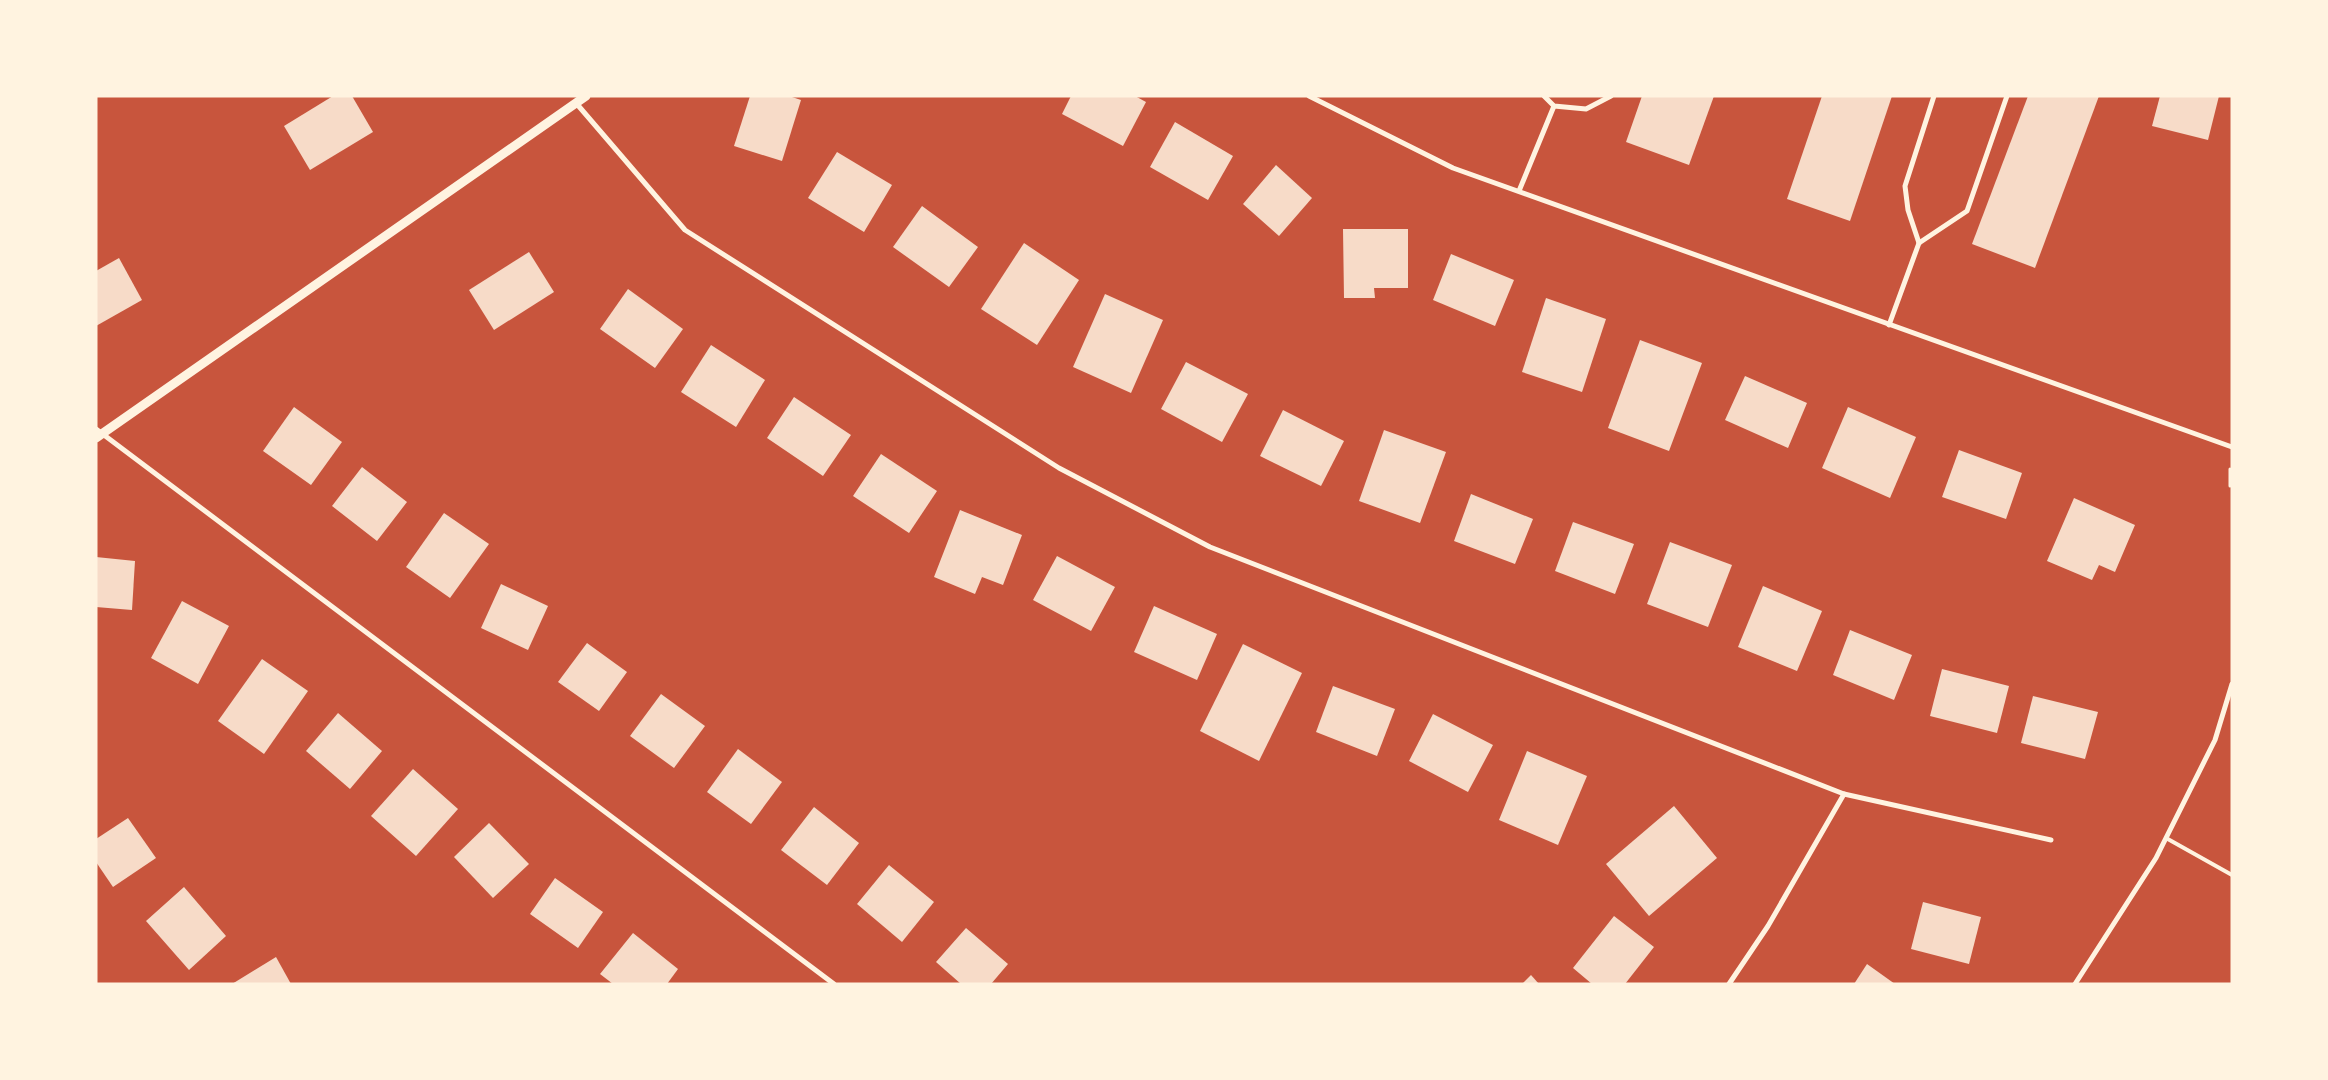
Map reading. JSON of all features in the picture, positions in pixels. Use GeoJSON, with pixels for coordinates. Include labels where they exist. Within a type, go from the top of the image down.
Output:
{"type":"FeatureCollection","features":[{"type":"Feature","properties":{"kind":"street"},"geometry":{"type":"LineString","coordinates":[[586,96],[98,434],[834,984]]}},
{"type":"Feature","properties":{"kind":"street"},"geometry":{"type":"LineString","coordinates":[[1309,96],[1454,168],[2232,447]]}},
{"type":"Feature","properties":{"kind":"street"},"geometry":{"type":"LineString","coordinates":[[1544,96],[1554,106],[1586,110],[1611,96]]}},
{"type":"Feature","properties":{"kind":"street"},"geometry":{"type":"LineString","coordinates":[[1919,243],[1908,210],[1905,186],[1934,96]]}},
{"type":"Feature","properties":{"kind":"street"},"geometry":{"type":"LineString","coordinates":[[1889,325],[1919,243],[1967,211],[2007,96]]}},
{"type":"Feature","properties":{"kind":"street"},"geometry":{"type":"LineString","coordinates":[[576,103],[685,230],[1059,468],[1210,547],[1844,794],[2051,840]]}},
{"type":"Feature","properties":{"kind":"street"},"geometry":{"type":"LineString","coordinates":[[1519,191],[1554,106]]}},
{"type":"Feature","properties":{"kind":"street"},"geometry":{"type":"LineString","coordinates":[[2075,984],[2156,858],[2214,740],[2232,684]]}},
{"type":"Feature","properties":{"kind":"street"},"geometry":{"type":"LineString","coordinates":[[1729,984],[1768,926],[1844,794]]}},
{"type":"Feature","properties":{"kind":"lane"},"geometry":{"type":"LineString","coordinates":[[2166,838],[2232,875]]}},
{"type":"Feature","properties":{"kind":"building"},"geometry":{"type":"Polygon","coordinates":[[[333,96],[352,96],[373,132],[310,170],[284,126],[333,96]]]}},
{"type":"Feature","properties":{"kind":"building"},"geometry":{"type":"Polygon","coordinates":[[[750,96],[789,96],[801,100],[782,161],[734,146],[750,96]]]}},
{"type":"Feature","properties":{"kind":"building"},"geometry":{"type":"Polygon","coordinates":[[[1071,96],[1135,96],[1146,102],[1123,146],[1062,114],[1071,96]]]}},
{"type":"Feature","properties":{"kind":"building"},"geometry":{"type":"Polygon","coordinates":[[[1642,96],[1714,96],[1689,165],[1626,142],[1642,96]]]}},
{"type":"Feature","properties":{"kind":"building"},"geometry":{"type":"Polygon","coordinates":[[[1822,96],[1892,96],[1850,221],[1787,199],[1822,96]]]}},
{"type":"Feature","properties":{"kind":"building"},"geometry":{"type":"Polygon","coordinates":[[[2028,96],[2099,96],[2035,268],[1972,244],[2028,96]]]}},
{"type":"Feature","properties":{"kind":"building"},"geometry":{"type":"Polygon","coordinates":[[[2160,96],[2219,96],[2208,140],[2152,126],[2160,96]]]}},
{"type":"Feature","properties":{"kind":"building"},"geometry":{"type":"Polygon","coordinates":[[[1175,122],[1233,156],[1208,200],[1150,167],[1175,122]]]}},
{"type":"Feature","properties":{"kind":"building"},"geometry":{"type":"Polygon","coordinates":[[[837,152],[892,185],[864,232],[808,198],[837,152]]]}},
{"type":"Feature","properties":{"kind":"building"},"geometry":{"type":"Polygon","coordinates":[[[1276,165],[1312,198],[1279,236],[1243,204],[1276,165]]]}},
{"type":"Feature","properties":{"kind":"building"},"geometry":{"type":"Polygon","coordinates":[[[922,206],[978,247],[949,287],[893,247],[922,206]]]}},
{"type":"Feature","properties":{"kind":"building"},"geometry":{"type":"Polygon","coordinates":[[[1343,229],[1408,229],[1408,288],[1374,288],[1375,298],[1344,298],[1343,229]]]}},
{"type":"Feature","properties":{"kind":"building"},"geometry":{"type":"Polygon","coordinates":[[[1024,243],[1079,280],[1037,345],[981,309],[1024,243]]]}},
{"type":"Feature","properties":{"kind":"building"},"geometry":{"type":"Polygon","coordinates":[[[529,252],[554,292],[494,330],[469,290],[529,252]]]}},
{"type":"Feature","properties":{"kind":"building"},"geometry":{"type":"Polygon","coordinates":[[[1451,254],[1514,280],[1495,326],[1433,300],[1451,254]]]}},
{"type":"Feature","properties":{"kind":"building"},"geometry":{"type":"Polygon","coordinates":[[[119,258],[142,300],[96,326],[96,271],[119,258]]]}},
{"type":"Feature","properties":{"kind":"building"},"geometry":{"type":"Polygon","coordinates":[[[628,289],[683,329],[655,368],[600,329],[628,289]]]}},
{"type":"Feature","properties":{"kind":"building"},"geometry":{"type":"Polygon","coordinates":[[[1105,294],[1163,320],[1131,393],[1073,367],[1105,294]]]}},
{"type":"Feature","properties":{"kind":"building"},"geometry":{"type":"Polygon","coordinates":[[[1546,298],[1606,319],[1582,392],[1522,372],[1546,298]]]}},
{"type":"Feature","properties":{"kind":"building"},"geometry":{"type":"Polygon","coordinates":[[[1640,340],[1702,363],[1669,451],[1608,428],[1640,340]]]}},
{"type":"Feature","properties":{"kind":"building"},"geometry":{"type":"Polygon","coordinates":[[[711,345],[765,380],[736,427],[681,392],[711,345]]]}},
{"type":"Feature","properties":{"kind":"building"},"geometry":{"type":"Polygon","coordinates":[[[1186,362],[1248,394],[1222,442],[1161,409],[1186,362]]]}},
{"type":"Feature","properties":{"kind":"building"},"geometry":{"type":"Polygon","coordinates":[[[1745,376],[1807,403],[1788,448],[1725,420],[1745,376]]]}},
{"type":"Feature","properties":{"kind":"building"},"geometry":{"type":"Polygon","coordinates":[[[794,397],[851,435],[823,476],[767,438],[794,397]]]}},
{"type":"Feature","properties":{"kind":"building"},"geometry":{"type":"Polygon","coordinates":[[[294,407],[342,442],[311,485],[263,451],[294,407]]]}},
{"type":"Feature","properties":{"kind":"building"},"geometry":{"type":"Polygon","coordinates":[[[1848,407],[1916,437],[1890,498],[1822,468],[1848,407]]]}},
{"type":"Feature","properties":{"kind":"building"},"geometry":{"type":"Polygon","coordinates":[[[1283,410],[1344,441],[1321,486],[1260,456],[1283,410]]]}},
{"type":"Feature","properties":{"kind":"building"},"geometry":{"type":"Polygon","coordinates":[[[1384,430],[1446,452],[1420,523],[1359,501],[1384,430]]]}},
{"type":"Feature","properties":{"kind":"building"},"geometry":{"type":"Polygon","coordinates":[[[1959,450],[2022,473],[2006,519],[1942,497],[1959,450]]]}},
{"type":"Feature","properties":{"kind":"building"},"geometry":{"type":"Polygon","coordinates":[[[881,454],[937,491],[909,533],[853,496],[881,454]]]}},
{"type":"Feature","properties":{"kind":"building"},"geometry":{"type":"Polygon","coordinates":[[[362,467],[407,502],[377,541],[332,506],[362,467]]]}},
{"type":"Feature","properties":{"kind":"building"},"geometry":{"type":"Polygon","coordinates":[[[1471,494],[1533,519],[1515,564],[1454,541],[1471,494]]]}},
{"type":"Feature","properties":{"kind":"building"},"geometry":{"type":"Polygon","coordinates":[[[2074,498],[2135,525],[2115,572],[2099,565],[2092,580],[2047,561],[2074,498]]]}},
{"type":"Feature","properties":{"kind":"building"},"geometry":{"type":"Polygon","coordinates":[[[960,510],[1022,535],[1003,585],[982,577],[975,594],[934,577],[960,510]]]}},
{"type":"Feature","properties":{"kind":"building"},"geometry":{"type":"Polygon","coordinates":[[[444,513],[489,544],[450,598],[406,567],[444,513]]]}},
{"type":"Feature","properties":{"kind":"building"},"geometry":{"type":"Polygon","coordinates":[[[1573,522],[1634,544],[1615,594],[1555,571],[1573,522]]]}},
{"type":"Feature","properties":{"kind":"building"},"geometry":{"type":"Polygon","coordinates":[[[1670,542],[1732,565],[1708,627],[1647,604],[1670,542]]]}},
{"type":"Feature","properties":{"kind":"building"},"geometry":{"type":"Polygon","coordinates":[[[1057,556],[1115,587],[1091,631],[1033,600],[1057,556]]]}},
{"type":"Feature","properties":{"kind":"building"},"geometry":{"type":"Polygon","coordinates":[[[96,557],[135,561],[132,610],[96,607],[96,557]]]}},
{"type":"Feature","properties":{"kind":"building"},"geometry":{"type":"Polygon","coordinates":[[[501,584],[548,606],[528,650],[481,628],[501,584]]]}},
{"type":"Feature","properties":{"kind":"building"},"geometry":{"type":"Polygon","coordinates":[[[1763,586],[1822,611],[1797,671],[1738,647],[1763,586]]]}},
{"type":"Feature","properties":{"kind":"building"},"geometry":{"type":"Polygon","coordinates":[[[182,601],[229,626],[198,684],[151,658],[182,601]]]}},
{"type":"Feature","properties":{"kind":"building"},"geometry":{"type":"Polygon","coordinates":[[[1154,606],[1217,634],[1197,680],[1134,652],[1154,606]]]}},
{"type":"Feature","properties":{"kind":"building"},"geometry":{"type":"Polygon","coordinates":[[[1850,630],[1912,655],[1894,700],[1833,675],[1850,630]]]}},
{"type":"Feature","properties":{"kind":"building"},"geometry":{"type":"Polygon","coordinates":[[[587,643],[627,672],[599,711],[558,682],[587,643]]]}},
{"type":"Feature","properties":{"kind":"building"},"geometry":{"type":"Polygon","coordinates":[[[1243,644],[1302,673],[1259,761],[1200,731],[1243,644]]]}},
{"type":"Feature","properties":{"kind":"building"},"geometry":{"type":"Polygon","coordinates":[[[262,659],[308,691],[264,754],[218,721],[262,659]]]}},
{"type":"Feature","properties":{"kind":"building"},"geometry":{"type":"Polygon","coordinates":[[[1942,669],[2009,686],[1997,733],[1930,716],[1942,669]]]}},
{"type":"Feature","properties":{"kind":"building"},"geometry":{"type":"Polygon","coordinates":[[[1333,686],[1395,709],[1377,756],[1316,732],[1333,686]]]}},
{"type":"Feature","properties":{"kind":"building"},"geometry":{"type":"Polygon","coordinates":[[[661,694],[705,726],[674,768],[630,736],[661,694]]]}},
{"type":"Feature","properties":{"kind":"building"},"geometry":{"type":"Polygon","coordinates":[[[2033,696],[2098,712],[2085,759],[2021,743],[2033,696]]]}},
{"type":"Feature","properties":{"kind":"building"},"geometry":{"type":"Polygon","coordinates":[[[338,713],[382,751],[350,789],[306,751],[338,713]]]}},
{"type":"Feature","properties":{"kind":"building"},"geometry":{"type":"Polygon","coordinates":[[[1433,714],[1493,745],[1468,792],[1409,761],[1433,714]]]}},
{"type":"Feature","properties":{"kind":"building"},"geometry":{"type":"Polygon","coordinates":[[[738,749],[782,782],[751,824],[707,792],[738,749]]]}},
{"type":"Feature","properties":{"kind":"building"},"geometry":{"type":"Polygon","coordinates":[[[1527,751],[1587,776],[1558,845],[1499,820],[1527,751]]]}},
{"type":"Feature","properties":{"kind":"building"},"geometry":{"type":"Polygon","coordinates":[[[413,769],[458,809],[416,856],[371,816],[413,769]]]}},
{"type":"Feature","properties":{"kind":"building"},"geometry":{"type":"Polygon","coordinates":[[[1674,806],[1717,858],[1649,916],[1606,864],[1674,806]]]}},
{"type":"Feature","properties":{"kind":"building"},"geometry":{"type":"Polygon","coordinates":[[[814,807],[859,843],[827,885],[781,850],[814,807]]]}},
{"type":"Feature","properties":{"kind":"building"},"geometry":{"type":"Polygon","coordinates":[[[128,818],[156,858],[113,887],[96,862],[96,839],[128,818]]]}},
{"type":"Feature","properties":{"kind":"building"},"geometry":{"type":"Polygon","coordinates":[[[489,823],[529,864],[493,898],[454,857],[489,823]]]}},
{"type":"Feature","properties":{"kind":"building"},"geometry":{"type":"Polygon","coordinates":[[[889,865],[934,902],[902,942],[857,904],[889,865]]]}},
{"type":"Feature","properties":{"kind":"building"},"geometry":{"type":"Polygon","coordinates":[[[555,878],[603,912],[578,948],[530,914],[555,878]]]}},
{"type":"Feature","properties":{"kind":"building"},"geometry":{"type":"Polygon","coordinates":[[[184,887],[226,936],[189,970],[146,921],[184,887]]]}},
{"type":"Feature","properties":{"kind":"building"},"geometry":{"type":"Polygon","coordinates":[[[1923,902],[1981,917],[1969,964],[1911,949],[1923,902]]]}},
{"type":"Feature","properties":{"kind":"building"},"geometry":{"type":"Polygon","coordinates":[[[1614,916],[1654,947],[1625,984],[1592,984],[1573,968],[1614,916]]]}},
{"type":"Feature","properties":{"kind":"building"},"geometry":{"type":"Polygon","coordinates":[[[966,928],[1008,964],[991,984],[961,984],[936,962],[966,928]]]}},
{"type":"Feature","properties":{"kind":"building"},"geometry":{"type":"Polygon","coordinates":[[[633,933],[678,969],[667,984],[613,984],[600,974],[633,933]]]}},
{"type":"Feature","properties":{"kind":"building"},"geometry":{"type":"Polygon","coordinates":[[[276,957],[291,984],[232,984],[276,957]]]}},
{"type":"Feature","properties":{"kind":"building"},"geometry":{"type":"Polygon","coordinates":[[[1867,964],[1895,984],[1854,984],[1867,964]]]}},
{"type":"Feature","properties":{"kind":"building"},"geometry":{"type":"Polygon","coordinates":[[[1531,975],[1539,984],[1522,984],[1531,975]]]}}]}
